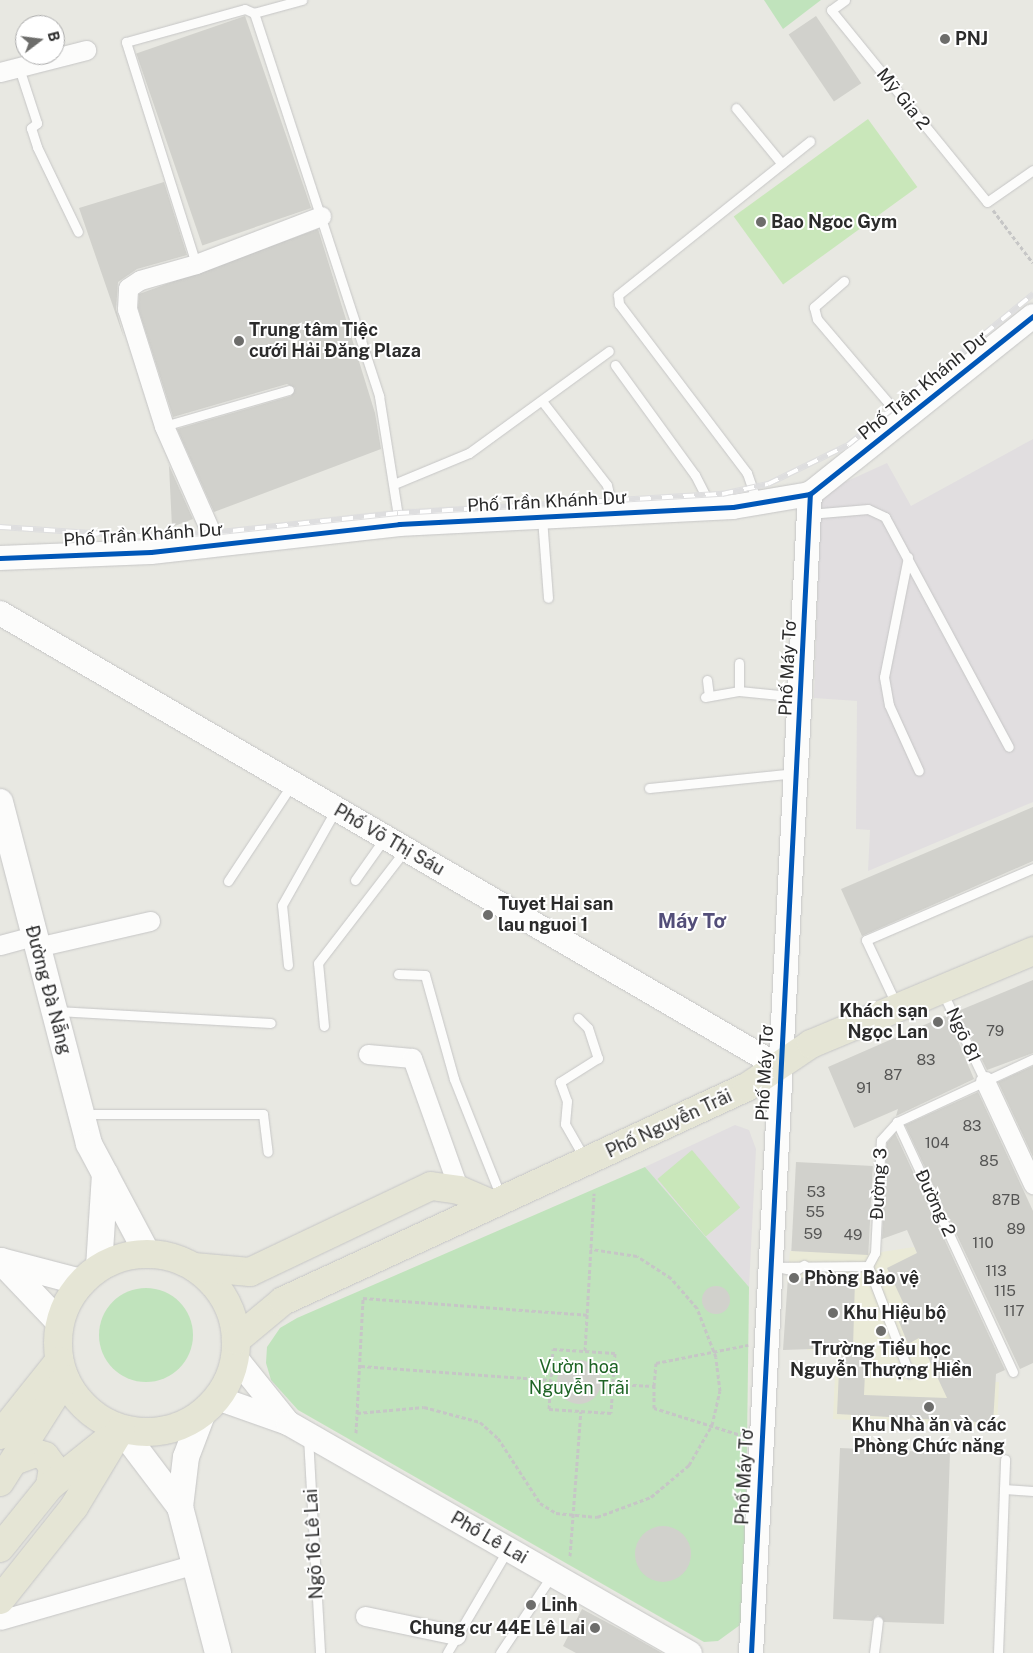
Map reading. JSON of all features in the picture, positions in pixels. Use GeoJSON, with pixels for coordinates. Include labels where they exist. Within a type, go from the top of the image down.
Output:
{"type":"FeatureCollection","features":[{"type":"Feature","properties":{"kind":"main road","name":"Đường Đà Nẵng"},"geometry":{"type":"LineString","coordinates":[[0,802],[88,1144],[147,1253]]}},
{"type":"Feature","properties":{"kind":"main road","name":"Phố Nguyễn Trãi"},"geometry":{"type":"LineString","coordinates":[[236,1348],[283,1301],[747,1087],[810,1044],[1033,951]]}},
{"type":"Feature","properties":{"kind":"main road"},"geometry":{"type":"LineString","coordinates":[[0,1482],[17,1460],[62,1370],[60,1323],[90,1275],[105,1174]]}},
{"type":"Feature","properties":{"kind":"main road"},"geometry":{"type":"LineString","coordinates":[[0,1261],[90,1275],[122,1257],[147,1253],[194,1267],[250,1272],[431,1186],[459,1190],[497,1202]]}},
{"type":"Feature","properties":{"kind":"main road"},"geometry":{"type":"LineString","coordinates":[[0,1261],[60,1323]]}},
{"type":"Feature","properties":{"kind":"main road"},"geometry":{"type":"LineString","coordinates":[[194,1267],[224,1298],[236,1348],[186,1457],[180,1507],[218,1653]]}},
{"type":"Feature","properties":{"kind":"main road"},"geometry":{"type":"LineString","coordinates":[[62,1370],[88,1410],[121,1429],[180,1507]]}},
{"type":"Feature","properties":{"kind":"main road"},"geometry":{"type":"LineString","coordinates":[[0,1435],[62,1370]]}},
{"type":"Feature","properties":{"kind":"main road"},"geometry":{"type":"LineString","coordinates":[[0,1548],[50,1486],[121,1429],[150,1432],[178,1427],[210,1405]]}},
{"type":"Feature","properties":{"kind":"main road"},"geometry":{"type":"LineString","coordinates":[[0,1600],[74,1507],[121,1429]]}},
{"type":"Feature","properties":{"kind":"main road"},"geometry":{"type":"LineString","coordinates":[[17,1460],[35,1453],[45,1456],[53,1467],[50,1486]]}},
{"type":"Feature","properties":{"kind":"street"},"geometry":{"type":"LineString","coordinates":[[0,72],[86,50]]}},
{"type":"Feature","properties":{"kind":"street"},"geometry":{"type":"LineString","coordinates":[[216,544],[164,426],[127,310],[128,288],[140,280],[196,264],[321,216]]}},
{"type":"Feature","properties":{"kind":"street","name":"Phố Trần Khánh Dư"},"geometry":{"type":"LineString","coordinates":[[0,558],[216,544],[399,524],[712,508],[757,502],[810,504],[903,420],[1033,316]]}},
{"type":"Feature","properties":{"kind":"street","name":"Phố Máy Tơ"},"geometry":{"type":"LineString","coordinates":[[751,1653],[775,1267],[778,1066],[810,504]]}},
{"type":"Feature","properties":{"kind":"street","name":"Phố Võ Thị Sáu"},"geometry":{"type":"LineString","coordinates":[[0,613],[778,1066]]}},
{"type":"Feature","properties":{"kind":"street"},"geometry":{"type":"LineString","coordinates":[[0,945],[36,942],[150,921]]}},
{"type":"Feature","properties":{"kind":"street"},"geometry":{"type":"LineString","coordinates":[[368,1054],[412,1058],[459,1190]]}},
{"type":"Feature","properties":{"kind":"street"},"geometry":{"type":"LineString","coordinates":[[985,1081],[1031,1174]]}},
{"type":"Feature","properties":{"kind":"street","name":"Phố Lê Lai"},"geometry":{"type":"LineString","coordinates":[[236,1348],[298,1429]]}},
{"type":"Feature","properties":{"kind":"street","name":"Phố Lê Lai"},"geometry":{"type":"LineString","coordinates":[[210,1405],[298,1429],[690,1653]]}},
{"type":"Feature","properties":{"kind":"street"},"geometry":{"type":"LineString","coordinates":[[0,1620],[195,1564]]}},
{"type":"Feature","properties":{"kind":"street"},"geometry":{"type":"LineString","coordinates":[[365,1616],[456,1635]]}},
{"type":"Feature","properties":{"kind":"lane"},"geometry":{"type":"LineString","coordinates":[[254,13],[302,0]]}},
{"type":"Feature","properties":{"kind":"lane","name":"Mỹ Gia 2"},"geometry":{"type":"LineString","coordinates":[[845,0],[831,10],[987,202]]}},
{"type":"Feature","properties":{"kind":"lane"},"geometry":{"type":"LineString","coordinates":[[196,264],[126,42],[245,8],[254,13],[379,396],[399,524]]}},
{"type":"Feature","properties":{"kind":"lane"},"geometry":{"type":"LineString","coordinates":[[19,68],[37,123],[31,128],[37,147],[78,232]]}},
{"type":"Feature","properties":{"kind":"lane"},"geometry":{"type":"LineString","coordinates":[[736,108],[782,164]]}},
{"type":"Feature","properties":{"kind":"lane"},"geometry":{"type":"LineString","coordinates":[[757,502],[747,473],[619,304],[618,295],[810,141]]}},
{"type":"Feature","properties":{"kind":"lane"},"geometry":{"type":"LineString","coordinates":[[987,202],[1033,170]]}},
{"type":"Feature","properties":{"kind":"lane"},"geometry":{"type":"LineString","coordinates":[[844,281],[814,307],[817,319],[903,420]]}},
{"type":"Feature","properties":{"kind":"lane"},"geometry":{"type":"LineString","coordinates":[[394,484],[469,453],[609,351]]}},
{"type":"Feature","properties":{"kind":"lane"},"geometry":{"type":"LineString","coordinates":[[615,365],[695,474],[712,508]]}},
{"type":"Feature","properties":{"kind":"lane"},"geometry":{"type":"LineString","coordinates":[[164,426],[289,390]]}},
{"type":"Feature","properties":{"kind":"lane"},"geometry":{"type":"LineString","coordinates":[[542,401],[606,485],[613,512]]}},
{"type":"Feature","properties":{"kind":"lane"},"geometry":{"type":"LineString","coordinates":[[810,504],[877,511],[908,557],[1009,747]]}},
{"type":"Feature","properties":{"kind":"lane"},"geometry":{"type":"LineString","coordinates":[[542,516],[548,598]]}},
{"type":"Feature","properties":{"kind":"lane"},"geometry":{"type":"LineString","coordinates":[[908,557],[884,677],[889,705],[919,771]]}},
{"type":"Feature","properties":{"kind":"lane"},"geometry":{"type":"LineString","coordinates":[[739,663],[739,691]]}},
{"type":"Feature","properties":{"kind":"lane"},"geometry":{"type":"LineString","coordinates":[[706,680],[707,696],[739,691],[800,697]]}},
{"type":"Feature","properties":{"kind":"lane"},"geometry":{"type":"LineString","coordinates":[[649,788],[796,773]]}},
{"type":"Feature","properties":{"kind":"lane"},"geometry":{"type":"LineString","coordinates":[[228,881],[292,784]]}},
{"type":"Feature","properties":{"kind":"lane"},"geometry":{"type":"LineString","coordinates":[[288,965],[282,906],[336,808]]}},
{"type":"Feature","properties":{"kind":"lane"},"geometry":{"type":"LineString","coordinates":[[355,880],[395,843]]}},
{"type":"Feature","properties":{"kind":"lane"},"geometry":{"type":"LineString","coordinates":[[324,1026],[318,963],[395,843]]}},
{"type":"Feature","properties":{"kind":"lane"},"geometry":{"type":"LineString","coordinates":[[897,1008],[866,940],[1033,868]]}},
{"type":"Feature","properties":{"kind":"lane"},"geometry":{"type":"LineString","coordinates":[[398,974],[425,975],[454,1078],[497,1202]]}},
{"type":"Feature","properties":{"kind":"lane","name":"Ngõ 81"},"geometry":{"type":"LineString","coordinates":[[941,989],[985,1081]]}},
{"type":"Feature","properties":{"kind":"lane"},"geometry":{"type":"LineString","coordinates":[[54,1011],[271,1023]]}},
{"type":"Feature","properties":{"kind":"lane"},"geometry":{"type":"LineString","coordinates":[[578,1018],[588,1028],[598,1058],[560,1082],[567,1101],[565,1124],[586,1162]]}},
{"type":"Feature","properties":{"kind":"lane"},"geometry":{"type":"LineString","coordinates":[[897,1122],[1033,1059]]}},
{"type":"Feature","properties":{"kind":"lane"},"geometry":{"type":"LineString","coordinates":[[81,1114],[263,1114],[268,1152]]}},
{"type":"Feature","properties":{"kind":"lane","name":"Đường 3"},"geometry":{"type":"LineString","coordinates":[[868,1266],[875,1254],[882,1140],[897,1122]]}},
{"type":"Feature","properties":{"kind":"lane","name":"Đường 2"},"geometry":{"type":"LineString","coordinates":[[897,1122],[1013,1372]]}},
{"type":"Feature","properties":{"kind":"lane"},"geometry":{"type":"LineString","coordinates":[[775,1267],[804,1265],[868,1266],[909,1373]]}},
{"type":"Feature","properties":{"kind":"lane","name":"Ngõ 16 Lê Lai"},"geometry":{"type":"LineString","coordinates":[[298,1429],[320,1653]]}},
{"type":"Feature","properties":{"kind":"lane"},"geometry":{"type":"LineString","coordinates":[[998,1653],[1005,1459]]}},
{"type":"Feature","properties":{"kind":"lane"},"geometry":{"type":"LineString","coordinates":[[1004,1489],[1033,1492]]}},
{"type":"Feature","properties":{"kind":"lane"},"geometry":{"type":"LineString","coordinates":[[447,1653],[508,1549]]}},
{"type":"Feature","properties":{"kind":"lane"},"geometry":{"type":"LineString","coordinates":[[500,1653],[552,1575]]}},
{"type":"Feature","properties":{"kind":"lane"},"geometry":{"type":"LineString","coordinates":[[874,1653],[878,1621]]}},
{"type":"Feature","properties":{"kind":"path"},"geometry":{"type":"LineString","coordinates":[[987,202],[1033,263]]}},
{"type":"Feature","properties":{"kind":"path"},"geometry":{"type":"LineString","coordinates":[[585,1351],[594,1192]]}},
{"type":"Feature","properties":{"kind":"path"},"geometry":{"type":"LineString","coordinates":[[357,1413],[424,1407],[458,1412],[480,1422],[498,1438],[540,1503],[573,1518],[624,1510],[651,1497],[689,1465],[712,1425],[720,1391],[714,1351],[697,1308],[671,1278],[637,1256],[591,1249]]}},
{"type":"Feature","properties":{"kind":"path"},"geometry":{"type":"LineString","coordinates":[[356,1433],[364,1298],[587,1315]]}},
{"type":"Feature","properties":{"kind":"path"},"geometry":{"type":"LineString","coordinates":[[748,1437],[654,1408],[654,1386],[656,1363],[751,1344]]}},
{"type":"Feature","properties":{"kind":"path"},"geometry":{"type":"LineString","coordinates":[[553,1349],[585,1351],[615,1353],[611,1413],[549,1409],[553,1349]]}},
{"type":"Feature","properties":{"kind":"path"},"geometry":{"type":"LineString","coordinates":[[361,1366],[551,1380]]}},
{"type":"Feature","properties":{"kind":"path"},"geometry":{"type":"LineString","coordinates":[[613,1384],[654,1386]]}},
{"type":"Feature","properties":{"kind":"path"},"geometry":{"type":"LineString","coordinates":[[570,1556],[581,1411]]}},
{"type":"Feature","properties":{"kind":"shaded area"},"geometry":{"type":"Polygon","coordinates":[[[1033,439],[1033,802],[868,871],[870,830],[856,829],[857,701],[814,698],[821,493],[887,463],[911,506],[1033,439]]]}},
{"type":"Feature","properties":{"kind":"shaded area"},"geometry":{"type":"Polygon","coordinates":[[[735,1125],[749,1130],[756,1149],[749,1287],[645,1167],[735,1125]]]}},
{"type":"Feature","properties":{"kind":"shaded area","name":"Trường Tiểu học Nguyễn Thượng Hiền"},"geometry":{"type":"Polygon","coordinates":[[[914,1247],[978,1381],[999,1382],[997,1428],[833,1419],[836,1352],[807,1350],[812,1285],[787,1283],[790,1251],[875,1253],[914,1247]]]}},
{"type":"Feature","properties":{"kind":"green space"},"geometry":{"type":"Polygon","coordinates":[[[764,0],[821,0],[783,29],[764,0]]]}},
{"type":"Feature","properties":{"kind":"green space"},"geometry":{"type":"Polygon","coordinates":[[[868,119],[917,187],[783,285],[734,217],[868,119]]]}},
{"type":"Feature","properties":{"kind":"green space"},"geometry":{"type":"Polygon","coordinates":[[[692,1150],[740,1207],[706,1236],[658,1179],[692,1150]]]}},
{"type":"Feature","properties":{"kind":"green space","name":"Vườn hoa Nguyễn Trãi"},"geometry":{"type":"Polygon","coordinates":[[[645,1167],[749,1287],[745,1602],[740,1625],[718,1641],[704,1642],[298,1410],[271,1380],[266,1363],[267,1347],[280,1328],[297,1318],[645,1167]]]}},
{"type":"Feature","properties":{"kind":"green space"},"geometry":{"type":"Polygon","coordinates":[[[146,1288],[164,1292],[179,1302],[189,1317],[193,1335],[189,1353],[179,1368],[164,1378],[146,1382],[128,1378],[113,1368],[103,1353],[99,1335],[103,1317],[113,1302],[128,1292],[146,1288]]]}},
{"type":"Feature","properties":{"kind":"building"},"geometry":{"type":"Polygon","coordinates":[[[245,16],[311,208],[202,245],[136,53],[245,16]]]}},
{"type":"Feature","properties":{"kind":"building"},"geometry":{"type":"Polygon","coordinates":[[[816,16],[861,83],[834,102],[789,34],[816,16]]]}},
{"type":"Feature","properties":{"kind":"building"},"geometry":{"type":"Polygon","coordinates":[[[164,182],[187,255],[137,269],[118,282],[116,309],[124,338],[79,208],[164,182]]]}},
{"type":"Feature","properties":{"kind":"building"},"geometry":{"type":"Polygon","coordinates":[[[318,229],[375,413],[381,449],[214,512],[177,429],[291,396],[295,388],[287,384],[173,417],[138,308],[139,294],[318,229]]]}},
{"type":"Feature","properties":{"kind":"building"},"geometry":{"type":"Polygon","coordinates":[[[167,461],[193,519],[172,527],[169,466],[167,461]]]}},
{"type":"Feature","properties":{"kind":"building"},"geometry":{"type":"Polygon","coordinates":[[[1033,807],[1033,861],[862,936],[841,889],[1033,807]]]}},
{"type":"Feature","properties":{"kind":"building"},"geometry":{"type":"Polygon","coordinates":[[[1033,980],[1033,1053],[987,1070],[958,1011],[1033,980]]]}},
{"type":"Feature","properties":{"kind":"building"},"geometry":{"type":"Polygon","coordinates":[[[947,1015],[974,1079],[896,1116],[898,1109],[854,1128],[828,1067],[947,1015]]]}},
{"type":"Feature","properties":{"kind":"building"},"geometry":{"type":"Polygon","coordinates":[[[1033,1066],[1033,1157],[998,1082],[1033,1066]]]}},
{"type":"Feature","properties":{"kind":"building"},"geometry":{"type":"Polygon","coordinates":[[[978,1092],[1033,1211],[1033,1363],[1020,1369],[905,1125],[978,1092]]]}},
{"type":"Feature","properties":{"kind":"building"},"geometry":{"type":"Polygon","coordinates":[[[895,1133],[1005,1370],[996,1374],[993,1423],[837,1414],[840,1348],[783,1350],[788,1277],[855,1280],[853,1348],[866,1349],[864,1395],[947,1398],[919,1338],[908,1344],[897,1317],[907,1311],[887,1268],[917,1253],[907,1230],[882,1239],[887,1143],[895,1133]]]}},
{"type":"Feature","properties":{"kind":"building"},"geometry":{"type":"Polygon","coordinates":[[[796,1162],[873,1166],[868,1255],[791,1251],[796,1162]]]}},
{"type":"Feature","properties":{"kind":"building"},"geometry":{"type":"Polygon","coordinates":[[[716,1286],[726,1290],[730,1300],[726,1310],[716,1314],[706,1310],[702,1300],[706,1290],[716,1286]]]}},
{"type":"Feature","properties":{"kind":"building"},"geometry":{"type":"Polygon","coordinates":[[[579,1360],[591,1364],[597,1370],[601,1382],[597,1394],[591,1400],[579,1404],[567,1400],[561,1394],[557,1382],[561,1370],[567,1364],[579,1360]]]}},
{"type":"Feature","properties":{"kind":"building"},"geometry":{"type":"Polygon","coordinates":[[[840,1448],[950,1453],[944,1624],[884,1622],[878,1615],[872,1621],[833,1619],[840,1448]]]}},
{"type":"Feature","properties":{"kind":"building"},"geometry":{"type":"Polygon","coordinates":[[[657,1526],[669,1526],[679,1530],[687,1538],[691,1554],[687,1570],[679,1578],[669,1582],[657,1582],[647,1578],[639,1570],[635,1560],[635,1548],[639,1538],[647,1530],[657,1526]]]}},
{"type":"Feature","properties":{"kind":"building","name":"Chung cư 44E Lê Lai"},"geometry":{"type":"Polygon","coordinates":[[[582,1609],[662,1653],[576,1653],[563,1646],[582,1609]]]}},
{"type":"Feature","properties":{"kind":"railway"},"geometry":{"type":"LineString","coordinates":[[0,527],[139,536],[211,533],[398,513],[722,494],[768,484],[848,445],[1033,294]]}},
{"type":"Feature","properties":{"kind":"cycle path"},"geometry":{"type":"LineString","coordinates":[[0,558],[151,552],[399,524],[733,507],[810,494],[1033,316]]}},
{"type":"Feature","properties":{"kind":"cycle path"},"geometry":{"type":"LineString","coordinates":[[751,1653],[810,494]]}},
{"type":"Feature","properties":{"kind":"place","name":"PNJ"},"geometry":{"type":"Point","coordinates":[945,39]}},
{"type":"Feature","properties":{"kind":"place","name":"Bao Ngoc Gym"},"geometry":{"type":"Point","coordinates":[761,222]}},
{"type":"Feature","properties":{"kind":"place","name":"Trung tâm Tiệc cưới Hải Đăng Plaza"},"geometry":{"type":"Point","coordinates":[239,341]}},
{"type":"Feature","properties":{"kind":"place","name":"Tuyet Hai san lau nguoi 1"},"geometry":{"type":"Point","coordinates":[488,915]}},
{"type":"Feature","properties":{"kind":"place","name":"Khách sạn Ngọc Lan"},"geometry":{"type":"Point","coordinates":[938,1022]}},
{"type":"Feature","properties":{"kind":"place","name":"Phòng Bảo vệ"},"geometry":{"type":"Point","coordinates":[794,1278]}},
{"type":"Feature","properties":{"kind":"place","name":"Khu Hiệu bộ"},"geometry":{"type":"Point","coordinates":[833,1313]}},
{"type":"Feature","properties":{"kind":"place","name":"Trường Tiểu học Nguyễn Thượng Hiền"},"geometry":{"type":"Point","coordinates":[881,1331]}},
{"type":"Feature","properties":{"kind":"place","name":"Khu Nhà ăn và các Phòng Chức năng"},"geometry":{"type":"Point","coordinates":[929,1407]}},
{"type":"Feature","properties":{"kind":"place","name":"Linh"},"geometry":{"type":"Point","coordinates":[531,1605]}},
{"type":"Feature","properties":{"kind":"place","name":"Chung cư 44E Lê Lai"},"geometry":{"type":"Point","coordinates":[595,1628]}},
{"type":"Feature","properties":{"kind":"district","name":"Máy Tơ"},"geometry":{"type":"Point","coordinates":[692,921]}}]}
